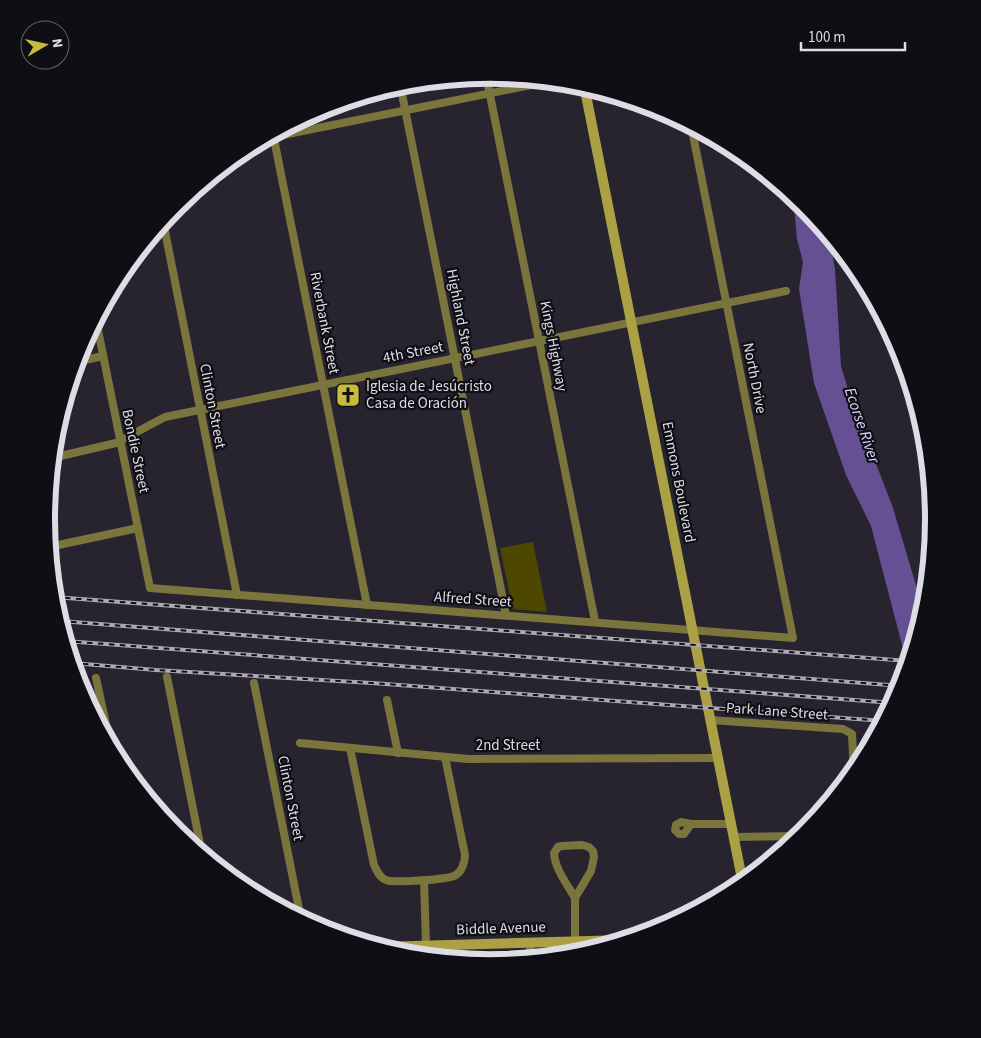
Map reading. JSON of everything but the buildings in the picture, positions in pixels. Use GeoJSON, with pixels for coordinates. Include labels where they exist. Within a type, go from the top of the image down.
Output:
{"type":"FeatureCollection","features":[{"type":"Feature","properties":{"kind":"street","name":"Kings Highway"},"geometry":{"type":"LineString","coordinates":[[488,83],[595,621]]}},
{"type":"Feature","properties":{"kind":"street"},"geometry":{"type":"LineString","coordinates":[[291,132],[530,85]]}},
{"type":"Feature","properties":{"kind":"street","name":"Highland Street"},"geometry":{"type":"LineString","coordinates":[[402,93],[506,615]]}},
{"type":"Feature","properties":{"kind":"street","name":"Emmons Boulevard"},"geometry":{"type":"LineString","coordinates":[[586,94],[741,875]]}},
{"type":"Feature","properties":{"kind":"street","name":"North Drive"},"geometry":{"type":"LineString","coordinates":[[693,133],[793,638]]}},
{"type":"Feature","properties":{"kind":"street","name":"Riverbank Street"},"geometry":{"type":"LineString","coordinates":[[275,141],[367,605]]}},
{"type":"Feature","properties":{"kind":"street","name":"Clinton Street"},"geometry":{"type":"LineString","coordinates":[[165,230],[237,595]]}},
{"type":"Feature","properties":{"kind":"street","name":"4th Street"},"geometry":{"type":"LineString","coordinates":[[60,456],[108,446],[164,417],[786,291]]}},
{"type":"Feature","properties":{"kind":"street","name":"Bondie Street"},"geometry":{"type":"LineString","coordinates":[[98,330],[150,588]]}},
{"type":"Feature","properties":{"kind":"street"},"geometry":{"type":"LineString","coordinates":[[85,360],[103,356]]}},
{"type":"Feature","properties":{"kind":"street"},"geometry":{"type":"LineString","coordinates":[[56,546],[138,528]]}},
{"type":"Feature","properties":{"kind":"street","name":"Alfred Street"},"geometry":{"type":"LineString","coordinates":[[150,588],[595,621],[793,638]]}},
{"type":"Feature","properties":{"kind":"street"},"geometry":{"type":"LineString","coordinates":[[167,676],[200,843]]}},
{"type":"Feature","properties":{"kind":"street"},"geometry":{"type":"LineString","coordinates":[[96,678],[105,722]]}},
{"type":"Feature","properties":{"kind":"street","name":"Clinton Street"},"geometry":{"type":"LineString","coordinates":[[254,683],[299,911]]}},
{"type":"Feature","properties":{"kind":"street"},"geometry":{"type":"LineString","coordinates":[[94,699],[100,698]]}},
{"type":"Feature","properties":{"kind":"street"},"geometry":{"type":"LineString","coordinates":[[387,700],[398,753]]}},
{"type":"Feature","properties":{"kind":"street","name":"Park Lane Street"},"geometry":{"type":"LineString","coordinates":[[710,720],[843,729],[852,734],[853,760]]}},
{"type":"Feature","properties":{"kind":"street","name":"2nd Street"},"geometry":{"type":"LineString","coordinates":[[300,743],[468,760],[717,758]]}},
{"type":"Feature","properties":{"kind":"street"},"geometry":{"type":"LineString","coordinates":[[350,748],[376,870],[388,881],[444,879],[455,876],[462,869],[465,859],[445,757]]}},
{"type":"Feature","properties":{"kind":"street"},"geometry":{"type":"LineString","coordinates":[[691,824],[732,824]]}},
{"type":"Feature","properties":{"kind":"street"},"geometry":{"type":"LineString","coordinates":[[734,836],[789,836]]}},
{"type":"Feature","properties":{"kind":"street"},"geometry":{"type":"LineString","coordinates":[[575,898],[591,871],[594,857],[593,851],[589,847],[582,845],[562,846],[556,849],[554,860],[575,898],[575,940]]}},
{"type":"Feature","properties":{"kind":"street"},"geometry":{"type":"LineString","coordinates":[[424,880],[426,945]]}},
{"type":"Feature","properties":{"kind":"street","name":"Biddle Avenue"},"geometry":{"type":"LineString","coordinates":[[405,946],[603,940]]}},
{"type":"Feature","properties":{"kind":"street"},"geometry":{"type":"LineString","coordinates":[[529,942],[531,953]]}},
{"type":"Feature","properties":{"kind":"shaded area"},"geometry":{"type":"Polygon","coordinates":[[[794,207],[831,248],[835,269],[841,366],[850,396],[893,508],[919,596],[904,654],[871,526],[846,475],[814,383],[799,289],[803,262],[797,239],[794,207]]]}},
{"type":"Feature","properties":{"kind":"shaded area"},"geometry":{"type":"Polygon","coordinates":[[[533,542],[547,612],[513,609],[500,548],[533,542]]]}},
{"type":"Feature","properties":{"kind":"railway"},"geometry":{"type":"LineString","coordinates":[[62,598],[902,661]]}},
{"type":"Feature","properties":{"kind":"railway"},"geometry":{"type":"LineString","coordinates":[[67,622],[893,685]]}},
{"type":"Feature","properties":{"kind":"railway"},"geometry":{"type":"LineString","coordinates":[[73,642],[885,702]]}},
{"type":"Feature","properties":{"kind":"railway"},"geometry":{"type":"LineString","coordinates":[[80,664],[877,720]]}},
{"type":"Feature","properties":{"kind":"place","name":"Iglesia de Jesúcristo Casa de Oración"},"geometry":{"type":"Point","coordinates":[348,395]}},
{"type":"Feature","properties":{"kind":"water label","name":"Ecorse River"},"geometry":{"type":"Point","coordinates":[863,425]}}]}
